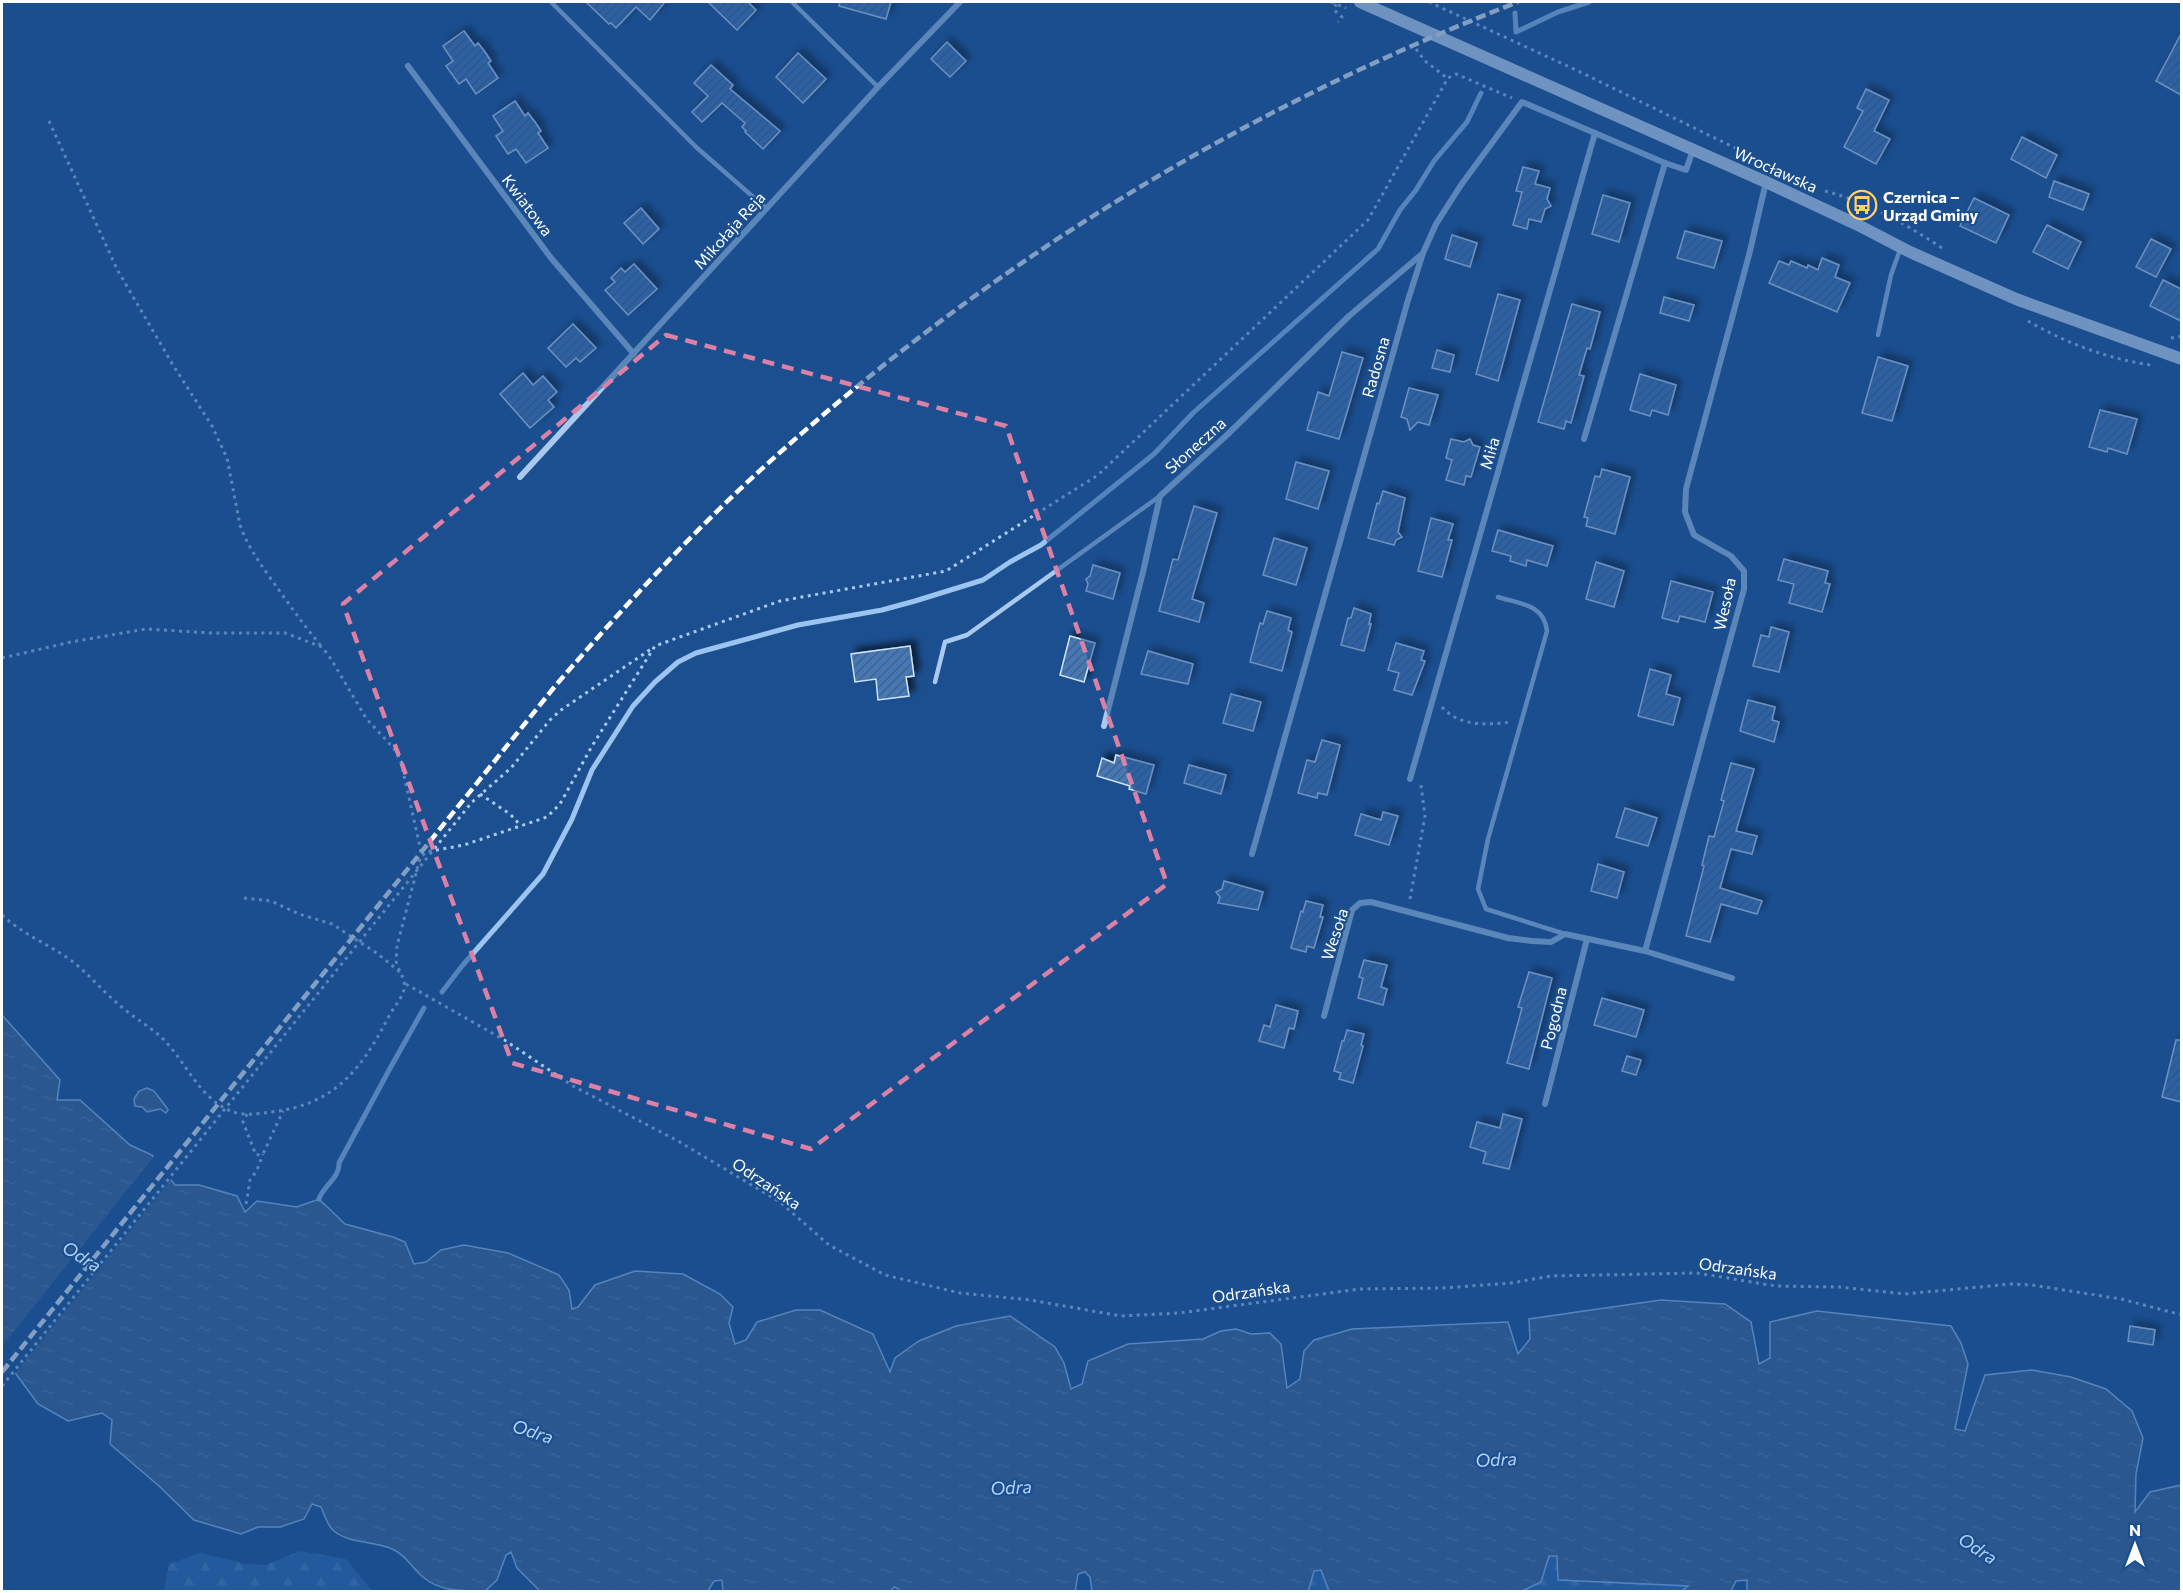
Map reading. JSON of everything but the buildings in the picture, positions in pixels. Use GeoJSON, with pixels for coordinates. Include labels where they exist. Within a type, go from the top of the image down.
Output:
{"type":"FeatureCollection","features":[{"type":"Feature","properties":{"kind":"main road","name":"Wrocławska"},"geometry":{"type":"LineString","coordinates":[[1360,2],[1694,150],[2016,299],[2181,359]]}},
{"type":"Feature","properties":{"kind":"street","name":"Mikołaja Reja"},"geometry":{"type":"LineString","coordinates":[[520,477],[878,87],[960,2]]}},
{"type":"Feature","properties":{"kind":"street","name":"Kwiatowa"},"geometry":{"type":"LineString","coordinates":[[408,66],[550,258],[634,354]]}},
{"type":"Feature","properties":{"kind":"street"},"geometry":{"type":"LineString","coordinates":[[1522,102],[1686,170],[1694,150]]}},
{"type":"Feature","properties":{"kind":"street","name":"Radosna"},"geometry":{"type":"LineString","coordinates":[[1252,854],[1423,253],[1448,204],[1522,102]]}},
{"type":"Feature","properties":{"kind":"street","name":"Miła"},"geometry":{"type":"LineString","coordinates":[[1410,780],[1595,133]]}},
{"type":"Feature","properties":{"kind":"street"},"geometry":{"type":"LineString","coordinates":[[1584,439],[1665,163]]}},
{"type":"Feature","properties":{"kind":"street","name":"Wesoła"},"geometry":{"type":"LineString","coordinates":[[1645,951],[1744,589],[1744,571],[1731,556],[1694,535],[1685,512],[1686,489],[1766,183]]}},
{"type":"Feature","properties":{"kind":"street","name":"Słoneczna"},"geometry":{"type":"LineString","coordinates":[[1104,726],[1160,496],[1227,435],[1349,316],[1423,253]]}},
{"type":"Feature","properties":{"kind":"street","name":"Wesoła"},"geometry":{"type":"LineString","coordinates":[[1324,1016],[1352,910],[1360,903],[1371,902],[1409,910],[1508,938],[1551,942],[1565,934],[1645,951],[1732,978]]}},
{"type":"Feature","properties":{"kind":"street","name":"Pogodna"},"geometry":{"type":"LineString","coordinates":[[1545,1104],[1587,939]]}},
{"type":"Feature","properties":{"kind":"lane"},"geometry":{"type":"LineString","coordinates":[[551,2],[696,147],[767,208]]}},
{"type":"Feature","properties":{"kind":"lane"},"geometry":{"type":"LineString","coordinates":[[792,2],[878,87]]}},
{"type":"Feature","properties":{"kind":"lane"},"geometry":{"type":"LineString","coordinates":[[1878,335],[1891,275],[1900,247]]}},
{"type":"Feature","properties":{"kind":"lane"},"geometry":{"type":"LineString","coordinates":[[935,682],[945,642],[967,635],[1160,496]]}},
{"type":"Feature","properties":{"kind":"lane"},"geometry":{"type":"LineString","coordinates":[[1498,597],[1537,610],[1545,618],[1547,631],[1488,839],[1478,889],[1486,909],[1565,934]]}},
{"type":"Feature","properties":{"kind":"path"},"geometry":{"type":"LineString","coordinates":[[1429,2],[1586,75],[1784,173]]}},
{"type":"Feature","properties":{"kind":"path"},"geometry":{"type":"LineString","coordinates":[[1336,4],[1334,10],[1342,16],[1338,22]]}},
{"type":"Feature","properties":{"kind":"path"},"geometry":{"type":"LineString","coordinates":[[1416,49],[1425,61],[1448,78]]}},
{"type":"Feature","properties":{"kind":"path"},"geometry":{"type":"LineString","coordinates":[[2,1386],[464,811],[511,768],[550,720],[561,710],[655,646],[780,601],[946,572],[1098,475],[1368,220],[1448,78],[1456,74],[1522,102]]}},
{"type":"Feature","properties":{"kind":"path"},"geometry":{"type":"LineString","coordinates":[[49,121],[118,271],[217,436],[227,458],[243,535],[260,564],[331,659],[366,718],[395,750],[405,778],[422,856]]}},
{"type":"Feature","properties":{"kind":"path"},"geometry":{"type":"LineString","coordinates":[[1819,190],[1848,197],[1910,227],[1945,250]]}},
{"type":"Feature","properties":{"kind":"path"},"geometry":{"type":"LineString","coordinates":[[2166,338],[2181,336]]}},
{"type":"Feature","properties":{"kind":"path"},"geometry":{"type":"LineString","coordinates":[[2,658],[71,642],[146,629],[211,633],[285,633],[322,647]]}},
{"type":"Feature","properties":{"kind":"path"},"geometry":{"type":"LineString","coordinates":[[2,915],[25,933],[76,964],[117,1004],[159,1036],[177,1054],[211,1099],[228,1110],[247,1114],[297,1108],[327,1095],[351,1076],[379,1038],[403,992],[405,984],[396,960],[397,946],[417,862],[426,852],[478,841],[548,817],[560,804],[592,746],[655,646]]}},
{"type":"Feature","properties":{"kind":"path"},"geometry":{"type":"LineString","coordinates":[[1433,698],[1445,711],[1463,722],[1488,725],[1522,721]]}},
{"type":"Feature","properties":{"kind":"path"},"geometry":{"type":"LineString","coordinates":[[1409,910],[1425,816],[1424,798],[1414,763]]}},
{"type":"Feature","properties":{"kind":"path"},"geometry":{"type":"LineString","coordinates":[[480,794],[510,814],[521,826]]}},
{"type":"Feature","properties":{"kind":"path"},"geometry":{"type":"LineString","coordinates":[[244,898],[272,901],[299,914],[332,924],[401,972]]}},
{"type":"Feature","properties":{"kind":"path","name":"Odrzańska"},"geometry":{"type":"LineString","coordinates":[[405,984],[506,1041],[573,1086],[678,1141],[780,1202],[829,1245],[885,1275],[960,1293],[1030,1300],[1075,1310],[1121,1316],[1179,1313],[1360,1289],[1454,1287],[1511,1283],[1551,1276],[1697,1273],[1776,1286],[1839,1287],[1905,1294],[2011,1284],[2032,1285],[2121,1299],[2181,1315]]}},
{"type":"Feature","properties":{"kind":"path"},"geometry":{"type":"LineString","coordinates":[[246,1204],[250,1180],[257,1170],[282,1111]]}},
{"type":"Feature","properties":{"kind":"path"},"geometry":{"type":"LineString","coordinates":[[247,1114],[243,1122],[245,1131],[256,1155],[263,1154]]}},
{"type":"Feature","properties":{"kind":"highlighted area"},"geometry":{"type":"Polygon","coordinates":[[[666,335],[1006,426],[1167,884],[811,1149],[512,1063],[343,604],[666,335]]]}},
{"type":"Feature","properties":{"kind":"green space"},"geometry":{"type":"Polygon","coordinates":[[[300,1551],[346,1559],[372,1591],[164,1590],[169,1564],[200,1553],[246,1564],[265,1565],[300,1551]]]}},
{"type":"Feature","properties":{"kind":"green space"},"geometry":{"type":"Polygon","coordinates":[[[1549,1556],[1557,1556],[1559,1580],[1689,1586],[1682,1592],[1520,1592],[1541,1582],[1549,1556]]]}},
{"type":"Feature","properties":{"kind":"green space"},"geometry":{"type":"Polygon","coordinates":[[[1321,1569],[1329,1591],[1308,1592],[1314,1571],[1321,1569]]]}},
{"type":"Feature","properties":{"kind":"water","name":"Odra"},"geometry":{"type":"Polygon","coordinates":[[[2,1015],[60,1080],[57,1100],[80,1100],[130,1145],[152,1155],[175,1185],[199,1185],[237,1196],[245,1212],[257,1201],[297,1207],[319,1199],[345,1224],[405,1242],[414,1264],[426,1262],[441,1250],[464,1245],[508,1253],[559,1275],[569,1290],[572,1309],[578,1307],[595,1285],[635,1271],[683,1274],[720,1294],[733,1307],[729,1323],[735,1344],[746,1340],[757,1322],[796,1310],[820,1310],[873,1334],[890,1372],[895,1358],[919,1341],[956,1326],[1010,1316],[1055,1347],[1064,1363],[1071,1389],[1082,1384],[1088,1361],[1128,1344],[1203,1339],[1221,1331],[1236,1329],[1251,1334],[1270,1333],[1281,1344],[1287,1388],[1300,1379],[1304,1351],[1314,1340],[1352,1329],[1508,1322],[1518,1354],[1530,1339],[1529,1319],[1661,1300],[1725,1304],[1751,1322],[1759,1364],[1770,1358],[1770,1322],[1817,1311],[1951,1326],[1961,1343],[1968,1364],[1955,1429],[1965,1431],[1985,1375],[2032,1370],[2071,1377],[2106,1389],[2132,1411],[2143,1438],[2136,1474],[2135,1512],[2150,1492],[2181,1485],[2181,1591],[1747,1592],[1747,1580],[1736,1581],[1731,1591],[1682,1591],[1688,1586],[1558,1580],[1557,1556],[1549,1556],[1541,1582],[1520,1592],[1329,1591],[1321,1570],[1314,1571],[1308,1592],[1092,1591],[1090,1577],[1085,1572],[1078,1574],[1075,1592],[900,1592],[894,1587],[890,1592],[723,1592],[722,1580],[714,1581],[708,1591],[541,1592],[517,1568],[511,1552],[506,1555],[497,1580],[485,1591],[460,1591],[444,1588],[423,1577],[397,1551],[340,1535],[330,1526],[321,1507],[312,1504],[304,1519],[280,1527],[258,1527],[241,1534],[194,1520],[110,1444],[112,1420],[102,1413],[68,1421],[38,1404],[2,1355],[2,1015]]]}},
{"type":"Feature","properties":{"kind":"water"},"geometry":{"type":"Polygon","coordinates":[[[147,1088],[154,1091],[167,1108],[166,1113],[160,1109],[147,1112],[142,1107],[135,1106],[134,1099],[139,1091],[147,1088]]]}},
{"type":"Feature","properties":{"kind":"pier"},"geometry":{"type":"Polygon","coordinates":[[[156,1154],[173,1177],[13,1376],[2,1360],[2,1346],[156,1154]]]}},
{"type":"Feature","properties":{"kind":"waterway"},"geometry":{"type":"LineString","coordinates":[[1515,13],[1516,32],[1558,12],[1589,2]]}},
{"type":"Feature","properties":{"kind":"waterway"},"geometry":{"type":"LineString","coordinates":[[442,992],[543,874],[572,819],[592,770],[633,706],[678,662],[696,653],[798,625],[882,610],[983,580],[1041,545],[1154,454],[1193,413],[1378,249],[1400,210],[1434,161],[1467,122],[1481,93]]}},
{"type":"Feature","properties":{"kind":"waterway"},"geometry":{"type":"LineString","coordinates":[[319,1199],[337,1173],[339,1163],[424,1008]]}},
{"type":"Feature","properties":{"kind":"railway"},"geometry":{"type":"LineString","coordinates":[[2,1372],[556,685],[666,563],[754,476],[868,378],[953,312],[1041,250],[1132,192],[1224,138],[1320,89],[1418,43],[1518,2]]}},
{"type":"Feature","properties":{"kind":"place","name":"Czernica – Urząd Gminy"},"geometry":{"type":"Point","coordinates":[1862,205]}}]}
